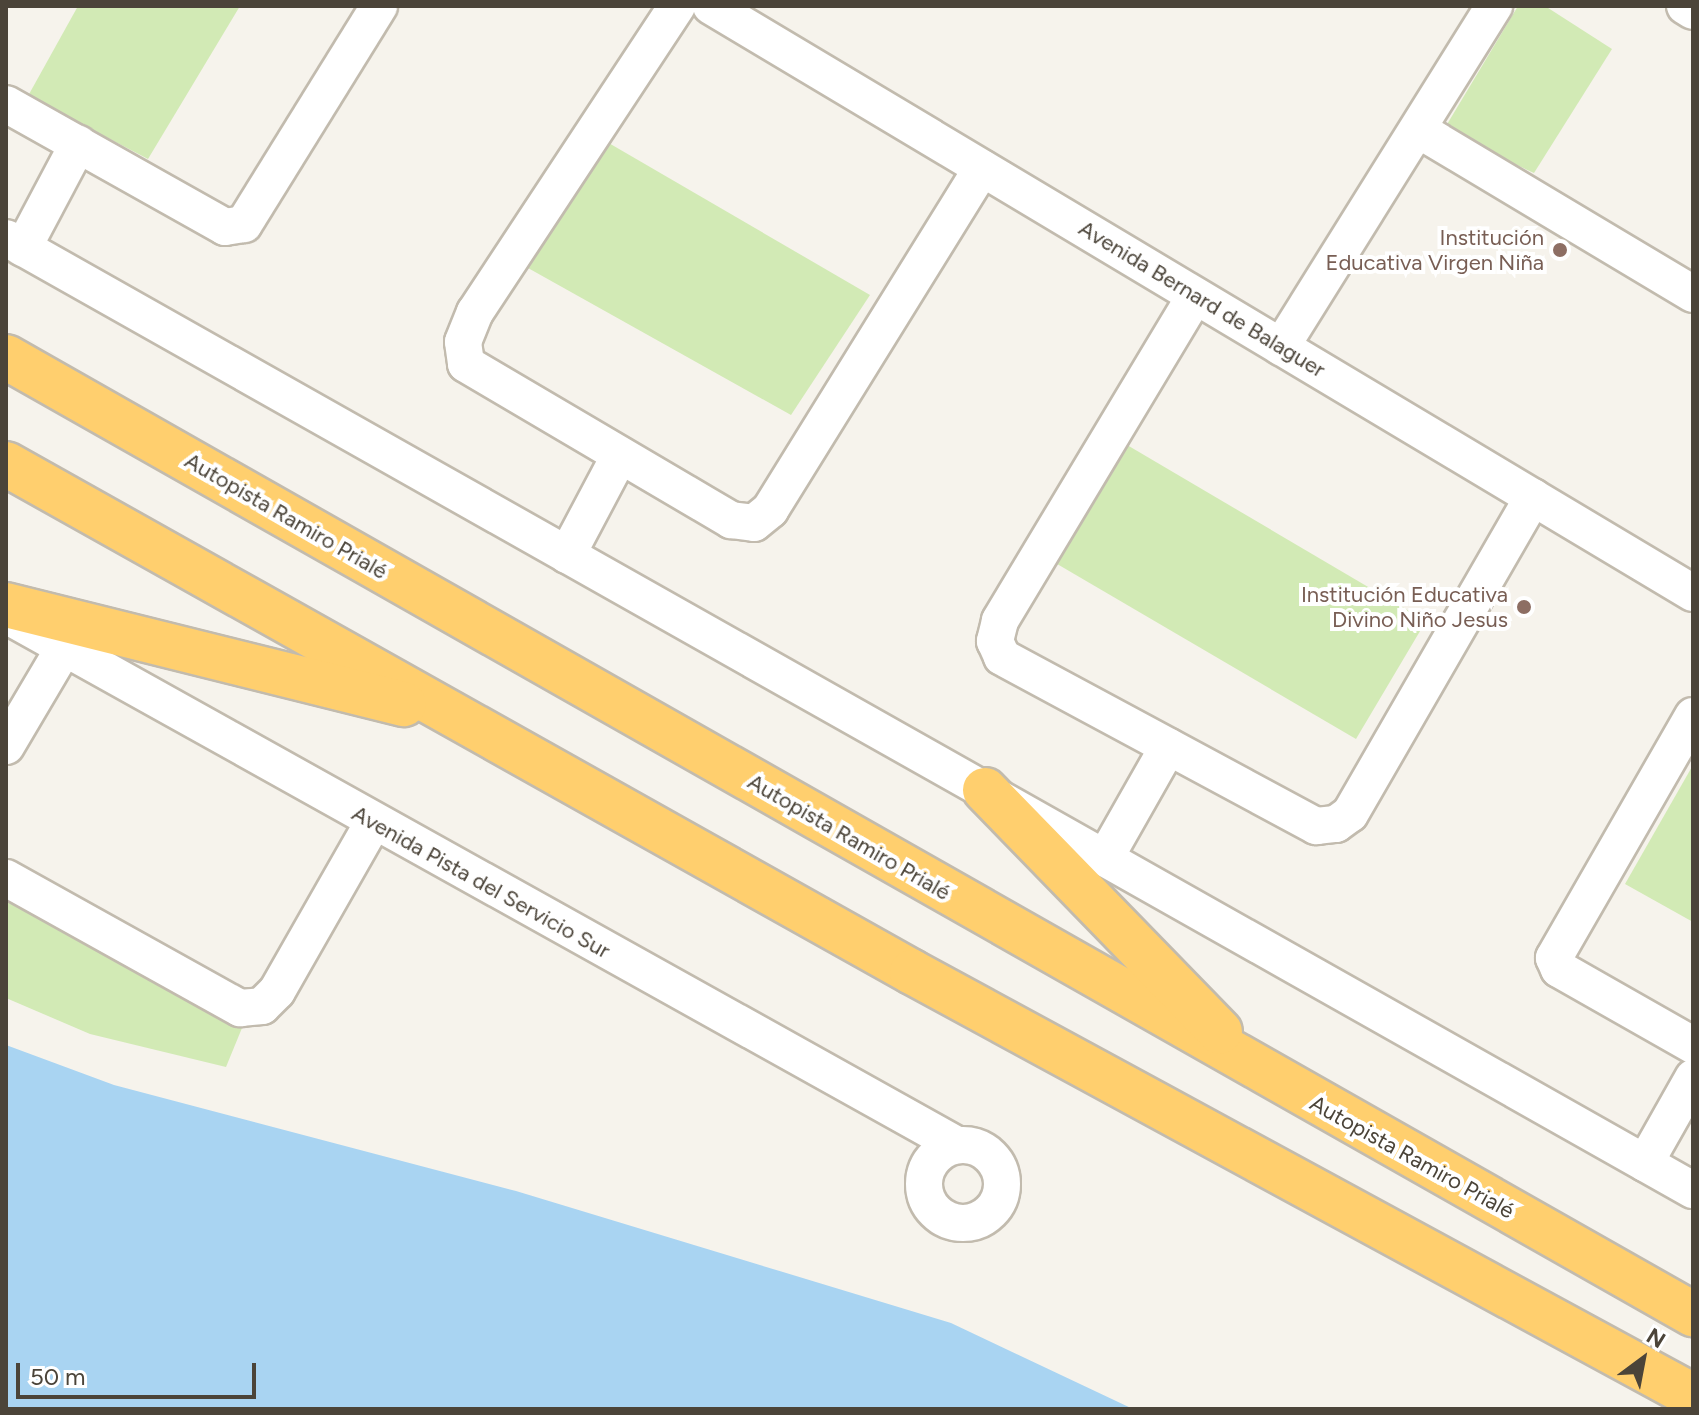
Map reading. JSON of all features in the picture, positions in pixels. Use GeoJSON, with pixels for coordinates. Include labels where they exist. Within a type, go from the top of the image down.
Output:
{"type":"FeatureCollection","features":[{"type":"Feature","properties":{"kind":"highway","name":"Autopista Ramiro Prialé"},"geometry":{"type":"LineString","coordinates":[[6,357],[1693,1314]]}},
{"type":"Feature","properties":{"kind":"highway"},"geometry":{"type":"LineString","coordinates":[[6,464],[912,972],[1693,1396]]}},
{"type":"Feature","properties":{"kind":"highway"},"geometry":{"type":"LineString","coordinates":[[6,605],[460,718]]}},
{"type":"Feature","properties":{"kind":"highway"},"geometry":{"type":"LineString","coordinates":[[985,790],[1255,1068]]}},
{"type":"Feature","properties":{"kind":"street"},"geometry":{"type":"LineString","coordinates":[[6,104],[225,227],[244,224],[379,6]]}},
{"type":"Feature","properties":{"kind":"street"},"geometry":{"type":"LineString","coordinates":[[677,6],[475,312],[463,342],[466,364],[731,520],[754,523],[770,510],[982,168]]}},
{"type":"Feature","properties":{"kind":"street","name":"Avenida Bernard de Balaguer"},"geometry":{"type":"LineString","coordinates":[[711,6],[1693,593]]}},
{"type":"Feature","properties":{"kind":"street"},"geometry":{"type":"LineString","coordinates":[[1281,347],[1494,6]]}},
{"type":"Feature","properties":{"kind":"street"},"geometry":{"type":"LineString","coordinates":[[1685,6],[1693,11]]}},
{"type":"Feature","properties":{"kind":"street"},"geometry":{"type":"LineString","coordinates":[[1419,130],[1693,294]]}},
{"type":"Feature","properties":{"kind":"street"},"geometry":{"type":"LineString","coordinates":[[78,144],[15,243],[1693,1190]]}},
{"type":"Feature","properties":{"kind":"street"},"geometry":{"type":"LineString","coordinates":[[1195,296],[1000,621],[995,641],[1002,657],[1316,826],[1336,824],[1350,814],[1533,497]]}},
{"type":"Feature","properties":{"kind":"street"},"geometry":{"type":"LineString","coordinates":[[567,555],[620,455]]}},
{"type":"Feature","properties":{"kind":"street","name":"Avenida Pista del Servicio Sur"},"geometry":{"type":"LineString","coordinates":[[6,615],[373,823],[957,1145]]}},
{"type":"Feature","properties":{"kind":"street"},"geometry":{"type":"LineString","coordinates":[[6,746],[64,648]]}},
{"type":"Feature","properties":{"kind":"street"},"geometry":{"type":"LineString","coordinates":[[1693,716],[1554,958],[1559,969],[1693,1045]]}},
{"type":"Feature","properties":{"kind":"street"},"geometry":{"type":"LineString","coordinates":[[1105,858],[1168,747]]}},
{"type":"Feature","properties":{"kind":"street"},"geometry":{"type":"LineString","coordinates":[[6,878],[240,1008],[262,1006],[277,991],[373,823]]}},
{"type":"Feature","properties":{"kind":"street"},"geometry":{"type":"LineString","coordinates":[[1645,1163],[1693,1078]]}},
{"type":"Feature","properties":{"kind":"green space"},"geometry":{"type":"Polygon","coordinates":[[[78,6],[240,6],[148,159],[28,96],[78,6]]]}},
{"type":"Feature","properties":{"kind":"green space"},"geometry":{"type":"Polygon","coordinates":[[[1518,6],[1545,6],[1612,49],[1534,173],[1443,131],[1518,6]]]}},
{"type":"Feature","properties":{"kind":"green space"},"geometry":{"type":"Polygon","coordinates":[[[607,142],[870,295],[791,415],[528,268],[607,142]]]}},
{"type":"Feature","properties":{"kind":"green space"},"geometry":{"type":"Polygon","coordinates":[[[1122,442],[1426,621],[1356,739],[1052,561],[1122,442]]]}},
{"type":"Feature","properties":{"kind":"green space"},"geometry":{"type":"Polygon","coordinates":[[[1693,765],[1693,922],[1625,884],[1693,765]]]}},
{"type":"Feature","properties":{"kind":"green space"},"geometry":{"type":"Polygon","coordinates":[[[6,900],[242,1028],[226,1067],[90,1034],[6,998],[6,900]]]}},
{"type":"Feature","properties":{"kind":"water"},"geometry":{"type":"Polygon","coordinates":[[[6,1045],[114,1085],[516,1191],[951,1323],[1133,1409],[6,1409],[6,1045]]]}},
{"type":"Feature","properties":{"kind":"place","name":"Institución Educativa Virgen Niña"},"geometry":{"type":"Point","coordinates":[1560,250]}},
{"type":"Feature","properties":{"kind":"place","name":"Institución Educativa Divino Niño Jesus"},"geometry":{"type":"Point","coordinates":[1524,607]}}]}
